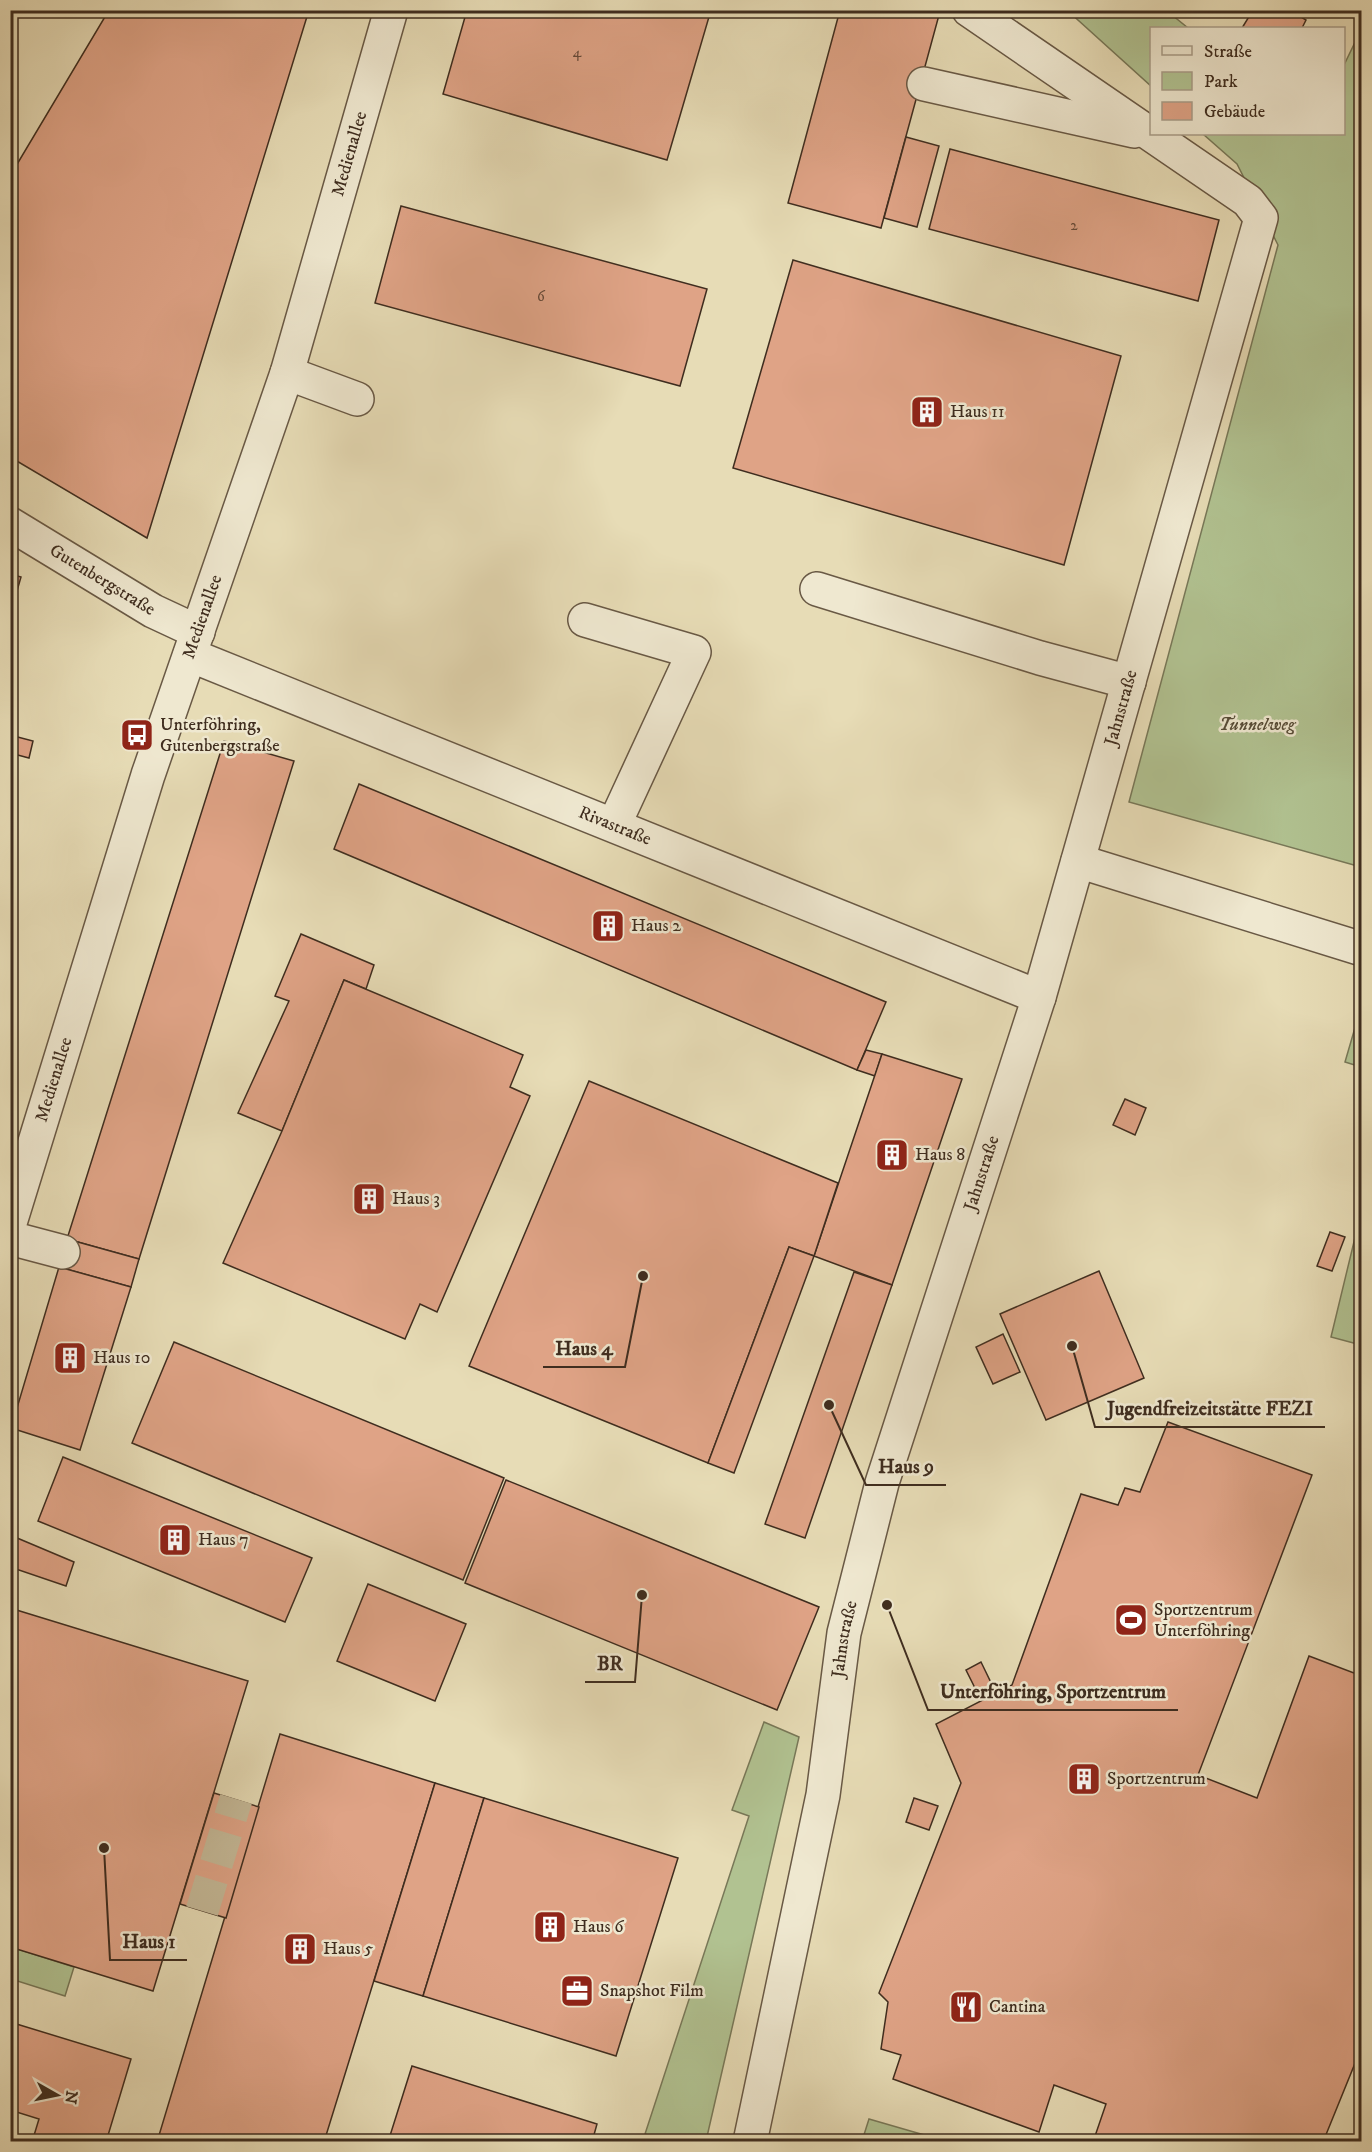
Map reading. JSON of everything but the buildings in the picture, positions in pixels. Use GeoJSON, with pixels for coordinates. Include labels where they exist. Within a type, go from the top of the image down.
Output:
{"type":"FeatureCollection","features":[{"type":"Feature","properties":{"kind":"street","name":"Medienallee"},"geometry":{"type":"LineString","coordinates":[[10,1223],[148,776],[287,372],[391,10]]}},
{"type":"Feature","properties":{"kind":"street"},"geometry":{"type":"LineString","coordinates":[[969,10],[1150,134]]}},
{"type":"Feature","properties":{"kind":"street"},"geometry":{"type":"LineString","coordinates":[[924,84],[1150,134]]}},
{"type":"Feature","properties":{"kind":"street","name":"Jahnstraße"},"geometry":{"type":"LineString","coordinates":[[750,2142],[823,1795],[836,1681],[862,1552],[882,1483],[1039,997],[1261,218],[1248,201],[1151,135]]}},
{"type":"Feature","properties":{"kind":"street"},"geometry":{"type":"LineString","coordinates":[[287,372],[357,399]]}},
{"type":"Feature","properties":{"kind":"street","name":"Gutenbergstraße"},"geometry":{"type":"LineString","coordinates":[[10,524],[153,611],[194,643]]}},
{"type":"Feature","properties":{"kind":"street"},"geometry":{"type":"LineString","coordinates":[[817,589],[1040,658],[1129,682]]}},
{"type":"Feature","properties":{"kind":"street"},"geometry":{"type":"LineString","coordinates":[[585,620],[694,652],[614,825]]}},
{"type":"Feature","properties":{"kind":"street","name":"Rivastraße"},"geometry":{"type":"LineString","coordinates":[[194,643],[614,825],[1039,997]]}},
{"type":"Feature","properties":{"kind":"street"},"geometry":{"type":"LineString","coordinates":[[1078,861],[1362,949]]}},
{"type":"Feature","properties":{"kind":"street"},"geometry":{"type":"LineString","coordinates":[[10,1238],[63,1252]]}},
{"type":"Feature","properties":{"kind":"green space"},"geometry":{"type":"Polygon","coordinates":[[[1068,11],[1167,11],[1187,27],[1150,27],[1150,85],[1068,11]]]}},
{"type":"Feature","properties":{"kind":"green space","name":"Tunnelweg"},"geometry":{"type":"Polygon","coordinates":[[[1361,30],[1361,867],[1129,802],[1278,245],[1237,164],[1204,135],[1345,135],[1345,63],[1361,30]]]}},
{"type":"Feature","properties":{"kind":"green space"},"geometry":{"type":"Polygon","coordinates":[[[1362,1007],[1361,1067],[1345,1062],[1362,1007]]]}},
{"type":"Feature","properties":{"kind":"green space"},"geometry":{"type":"Polygon","coordinates":[[[1359,1221],[1362,1221],[1361,1345],[1331,1337],[1359,1221]]]}},
{"type":"Feature","properties":{"kind":"green space"},"geometry":{"type":"Polygon","coordinates":[[[764,1722],[799,1737],[706,2141],[666,2141],[645,2134],[749,1816],[732,1810],[764,1722]]]}},
{"type":"Feature","properties":{"kind":"green space"},"geometry":{"type":"Polygon","coordinates":[[[11,1947],[74,1967],[65,1996],[11,1979],[11,1947]]]}},
{"type":"Feature","properties":{"kind":"green space"},"geometry":{"type":"Polygon","coordinates":[[[869,2119],[945,2141],[862,2141],[869,2119]]]}},
{"type":"Feature","properties":{"kind":"tunnel"},"geometry":{"type":"LineString","coordinates":[[202,1911],[236,1799]]}},
{"type":"Feature","properties":{"kind":"place","name":"Haus 11"},"geometry":{"type":"Point","coordinates":[927,412]}},
{"type":"Feature","properties":{"kind":"place","name":"Unterföhring, Gutenbergstraße"},"geometry":{"type":"Point","coordinates":[137,735]}},
{"type":"Feature","properties":{"kind":"place","name":"Haus 2"},"geometry":{"type":"Point","coordinates":[608,926]}},
{"type":"Feature","properties":{"kind":"place","name":"Haus 8"},"geometry":{"type":"Point","coordinates":[892,1155]}},
{"type":"Feature","properties":{"kind":"place","name":"Haus 3"},"geometry":{"type":"Point","coordinates":[369,1199]}},
{"type":"Feature","properties":{"kind":"place","name":"Haus 4"},"geometry":{"type":"Point","coordinates":[643,1276]}},
{"type":"Feature","properties":{"kind":"place","name":"Jugendfreizeitstätte FEZI"},"geometry":{"type":"Point","coordinates":[1072,1346]}},
{"type":"Feature","properties":{"kind":"place","name":"Haus 10"},"geometry":{"type":"Point","coordinates":[70,1358]}},
{"type":"Feature","properties":{"kind":"place","name":"Haus 9"},"geometry":{"type":"Point","coordinates":[829,1405]}},
{"type":"Feature","properties":{"kind":"place","name":"Haus 7"},"geometry":{"type":"Point","coordinates":[175,1540]}},
{"type":"Feature","properties":{"kind":"place","name":"BR"},"geometry":{"type":"Point","coordinates":[642,1595]}},
{"type":"Feature","properties":{"kind":"place","name":"Unterföhring, Sportzentrum"},"geometry":{"type":"Point","coordinates":[887,1605]}},
{"type":"Feature","properties":{"kind":"place","name":"Sportzentrum Unterföhring"},"geometry":{"type":"Point","coordinates":[1131,1620]}},
{"type":"Feature","properties":{"kind":"place","name":"Sportzentrum"},"geometry":{"type":"Point","coordinates":[1084,1779]}},
{"type":"Feature","properties":{"kind":"place","name":"Haus 1"},"geometry":{"type":"Point","coordinates":[104,1848]}},
{"type":"Feature","properties":{"kind":"place","name":"Haus 6"},"geometry":{"type":"Point","coordinates":[550,1927]}},
{"type":"Feature","properties":{"kind":"place","name":"Haus 5"},"geometry":{"type":"Point","coordinates":[300,1949]}},
{"type":"Feature","properties":{"kind":"place","name":"Snapshot Film"},"geometry":{"type":"Point","coordinates":[577,1991]}},
{"type":"Feature","properties":{"kind":"place","name":"Cantina"},"geometry":{"type":"Point","coordinates":[966,2007]}}]}
